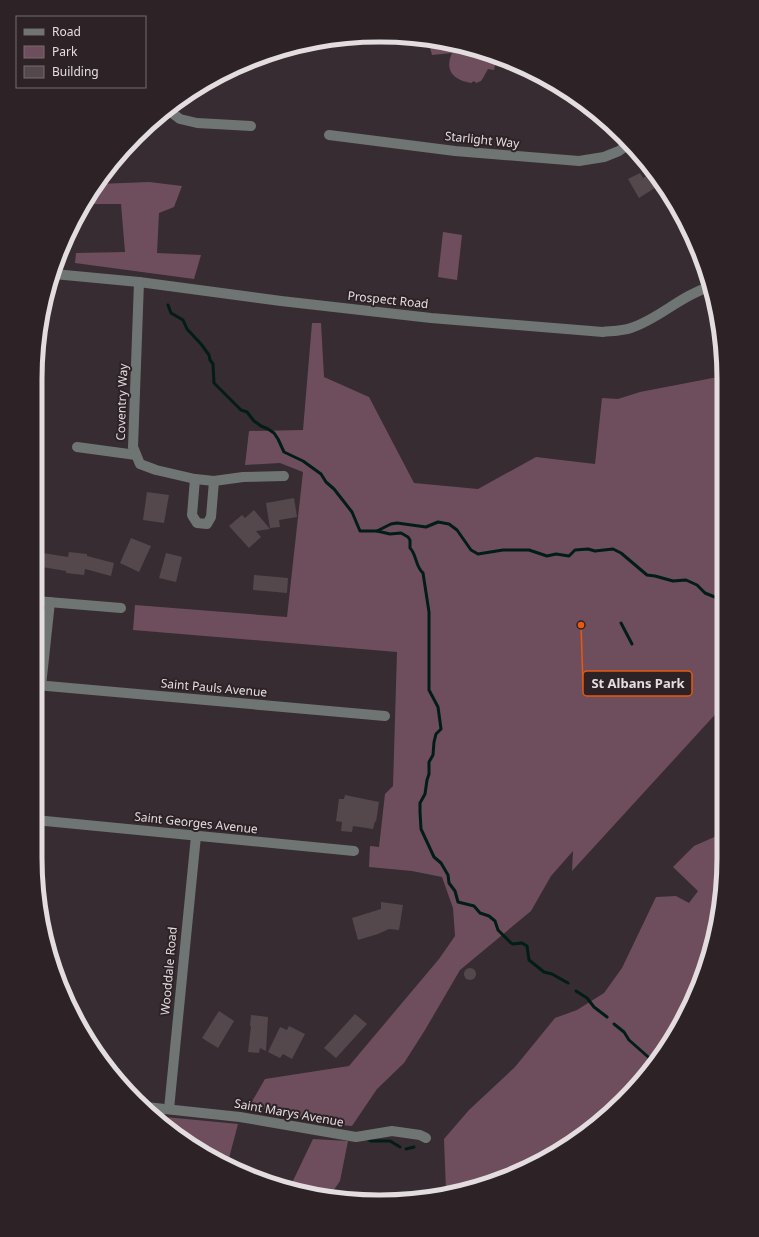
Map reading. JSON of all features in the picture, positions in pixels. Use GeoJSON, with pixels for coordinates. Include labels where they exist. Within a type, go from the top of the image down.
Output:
{"type":"FeatureCollection","features":[{"type":"Feature","properties":{"kind":"street"},"geometry":{"type":"LineString","coordinates":[[172,113],[180,119],[197,123],[251,126]]}},
{"type":"Feature","properties":{"kind":"street","name":"Starlight Way"},"geometry":{"type":"LineString","coordinates":[[329,135],[455,151],[579,161],[604,157],[624,147]]}},
{"type":"Feature","properties":{"kind":"street","name":"Prospect Road"},"geometry":{"type":"LineString","coordinates":[[59,274],[139,282],[281,301],[431,318],[603,332],[629,329],[642,324],[681,299],[704,288]]}},
{"type":"Feature","properties":{"kind":"street","name":"Coventry Way"},"geometry":{"type":"LineString","coordinates":[[139,282],[133,447],[140,464],[156,470],[195,479],[214,481],[242,477],[284,476]]}},
{"type":"Feature","properties":{"kind":"street"},"geometry":{"type":"LineString","coordinates":[[77,447],[136,455]]}},
{"type":"Feature","properties":{"kind":"street"},"geometry":{"type":"LineString","coordinates":[[195,479],[192,515],[197,523],[207,524],[211,517],[214,481]]}},
{"type":"Feature","properties":{"kind":"street"},"geometry":{"type":"LineString","coordinates":[[42,601],[121,608]]}},
{"type":"Feature","properties":{"kind":"street","name":"Saint Pauls Avenue"},"geometry":{"type":"LineString","coordinates":[[42,657],[50,602]]}},
{"type":"Feature","properties":{"kind":"street","name":"Saint Pauls Avenue"},"geometry":{"type":"LineString","coordinates":[[42,685],[385,716]]}},
{"type":"Feature","properties":{"kind":"street","name":"Saint Georges Avenue"},"geometry":{"type":"LineString","coordinates":[[42,821],[354,851]]}},
{"type":"Feature","properties":{"kind":"street","name":"Wooddale Road"},"geometry":{"type":"LineString","coordinates":[[169,1109],[196,836]]}},
{"type":"Feature","properties":{"kind":"street","name":"Saint Marys Avenue"},"geometry":{"type":"LineString","coordinates":[[153,1108],[240,1117],[356,1137],[392,1131],[420,1135],[426,1138]]}},
{"type":"Feature","properties":{"kind":"green space"},"geometry":{"type":"Polygon","coordinates":[[[430,46],[445,48],[495,63],[494,70],[488,69],[481,81],[476,83],[474,81],[471,83],[460,80],[452,74],[449,65],[452,53],[432,55],[430,46]]]}},
{"type":"Feature","properties":{"kind":"green space"},"geometry":{"type":"Polygon","coordinates":[[[149,182],[182,186],[174,207],[159,213],[157,253],[201,255],[194,279],[75,263],[76,253],[125,252],[121,204],[91,204],[105,184],[149,182]]]}},
{"type":"Feature","properties":{"kind":"green space"},"geometry":{"type":"Polygon","coordinates":[[[443,232],[462,235],[457,280],[438,277],[443,232]]]}},
{"type":"Feature","properties":{"kind":"green space"},"geometry":{"type":"Polygon","coordinates":[[[312,323],[321,323],[324,377],[369,397],[414,483],[478,489],[536,457],[595,464],[602,398],[618,399],[640,392],[717,377],[717,712],[572,871],[573,851],[551,876],[531,911],[460,970],[404,1063],[377,1089],[352,1126],[320,1123],[250,1105],[265,1079],[349,1066],[439,959],[455,936],[453,908],[442,877],[412,871],[369,867],[370,846],[379,847],[385,794],[393,786],[397,652],[133,630],[135,605],[287,617],[303,472],[280,463],[245,465],[249,431],[303,430],[312,323]]]}},
{"type":"Feature","properties":{"kind":"green space"},"geometry":{"type":"Polygon","coordinates":[[[717,836],[716,880],[711,923],[699,966],[682,1007],[672,1026],[647,1063],[618,1096],[602,1111],[567,1138],[548,1150],[509,1169],[488,1177],[446,1189],[444,1139],[469,1110],[515,1067],[555,1018],[577,1010],[604,993],[622,968],[656,897],[676,896],[689,903],[698,891],[673,867],[694,846],[717,836]]]}},
{"type":"Feature","properties":{"kind":"green space"},"geometry":{"type":"Polygon","coordinates":[[[164,1117],[238,1124],[229,1159],[192,1138],[164,1117]]]}},
{"type":"Feature","properties":{"kind":"green space"},"geometry":{"type":"Polygon","coordinates":[[[313,1139],[348,1141],[340,1181],[333,1192],[314,1189],[292,1183],[313,1139]]]}},
{"type":"Feature","properties":{"kind":"building"},"geometry":{"type":"Polygon","coordinates":[[[640,173],[643,178],[648,175],[656,187],[639,198],[628,179],[640,173]]]}},
{"type":"Feature","properties":{"kind":"building"},"geometry":{"type":"Polygon","coordinates":[[[147,492],[169,495],[164,523],[143,520],[147,492]]]}},
{"type":"Feature","properties":{"kind":"building"},"geometry":{"type":"Polygon","coordinates":[[[294,498],[297,517],[279,520],[280,527],[270,528],[266,503],[294,498]]]}},
{"type":"Feature","properties":{"kind":"building"},"geometry":{"type":"Polygon","coordinates":[[[254,510],[270,529],[256,531],[261,537],[249,548],[229,526],[242,515],[245,518],[254,510]]]}},
{"type":"Feature","properties":{"kind":"building"},"geometry":{"type":"Polygon","coordinates":[[[131,538],[151,546],[139,572],[120,563],[131,538]]]}},
{"type":"Feature","properties":{"kind":"building"},"geometry":{"type":"Polygon","coordinates":[[[69,552],[87,554],[87,556],[114,563],[111,576],[85,569],[84,575],[66,573],[66,571],[42,567],[42,553],[68,557],[69,552]]]}},
{"type":"Feature","properties":{"kind":"building"},"geometry":{"type":"Polygon","coordinates":[[[166,553],[182,557],[176,582],[159,578],[166,553]]]}},
{"type":"Feature","properties":{"kind":"building"},"geometry":{"type":"Polygon","coordinates":[[[254,575],[288,578],[287,593],[253,590],[254,575]]]}},
{"type":"Feature","properties":{"kind":"building"},"geometry":{"type":"Polygon","coordinates":[[[345,795],[379,802],[376,822],[375,821],[373,829],[353,826],[352,832],[341,831],[342,822],[336,821],[339,799],[344,799],[345,795]]]}},
{"type":"Feature","properties":{"kind":"building"},"geometry":{"type":"Polygon","coordinates":[[[381,902],[403,905],[399,930],[389,929],[358,940],[352,918],[381,909],[381,902]]]}},
{"type":"Feature","properties":{"kind":"building"},"geometry":{"type":"Polygon","coordinates":[[[468,968],[472,968],[476,974],[472,980],[468,980],[464,976],[464,972],[468,968]]]}},
{"type":"Feature","properties":{"kind":"building"},"geometry":{"type":"Polygon","coordinates":[[[219,1011],[234,1021],[218,1048],[202,1038],[219,1011]]]}},
{"type":"Feature","properties":{"kind":"building"},"geometry":{"type":"Polygon","coordinates":[[[355,1014],[367,1024],[336,1058],[324,1048],[355,1014]]]}},
{"type":"Feature","properties":{"kind":"building"},"geometry":{"type":"Polygon","coordinates":[[[251,1015],[268,1017],[266,1051],[260,1048],[259,1053],[248,1052],[251,1015]]]}},
{"type":"Feature","properties":{"kind":"building"},"geometry":{"type":"Polygon","coordinates":[[[289,1026],[305,1034],[292,1059],[283,1054],[280,1058],[268,1052],[280,1027],[287,1030],[289,1026]]]}},
{"type":"Feature","properties":{"kind":"waterway"},"geometry":{"type":"LineString","coordinates":[[168,305],[171,313],[183,320],[187,329],[209,355],[213,364],[214,383],[241,410],[247,412],[254,421],[274,433],[284,452],[303,461],[321,474],[352,512],[360,531],[377,531],[390,534],[401,533],[410,540],[410,548],[420,570],[423,573],[429,612],[429,690],[438,707],[441,729],[436,734],[433,755],[429,762],[429,774],[425,794],[420,803],[421,829],[434,857],[441,863],[448,875],[449,883],[455,891],[458,902],[474,906],[480,913],[489,916],[495,921],[498,930],[511,943],[522,943],[527,946],[529,960],[544,972],[552,974],[568,983]]}},
{"type":"Feature","properties":{"kind":"waterway"},"geometry":{"type":"LineString","coordinates":[[377,531],[391,524],[397,523],[426,527],[438,522],[449,524],[457,530],[471,550],[478,554],[503,550],[529,550],[547,556],[556,554],[569,556],[575,550],[588,549],[595,551],[613,549],[621,553],[647,575],[673,581],[686,580],[697,585],[705,593],[717,598]]}},
{"type":"Feature","properties":{"kind":"waterway"},"geometry":{"type":"LineString","coordinates":[[621,623],[632,644]]}},
{"type":"Feature","properties":{"kind":"waterway"},"geometry":{"type":"LineString","coordinates":[[576,991],[587,998],[594,1007],[607,1017]]}},
{"type":"Feature","properties":{"kind":"waterway"},"geometry":{"type":"LineString","coordinates":[[614,1024],[650,1059]]}},
{"type":"Feature","properties":{"kind":"waterway"},"geometry":{"type":"LineString","coordinates":[[368,1139],[371,1141],[390,1141],[400,1147]]}},
{"type":"Feature","properties":{"kind":"waterway"},"geometry":{"type":"LineString","coordinates":[[406,1149],[414,1147]]}},
{"type":"Feature","properties":{"kind":"place","name":"St Albans Park"},"geometry":{"type":"Point","coordinates":[581,625]}}]}
